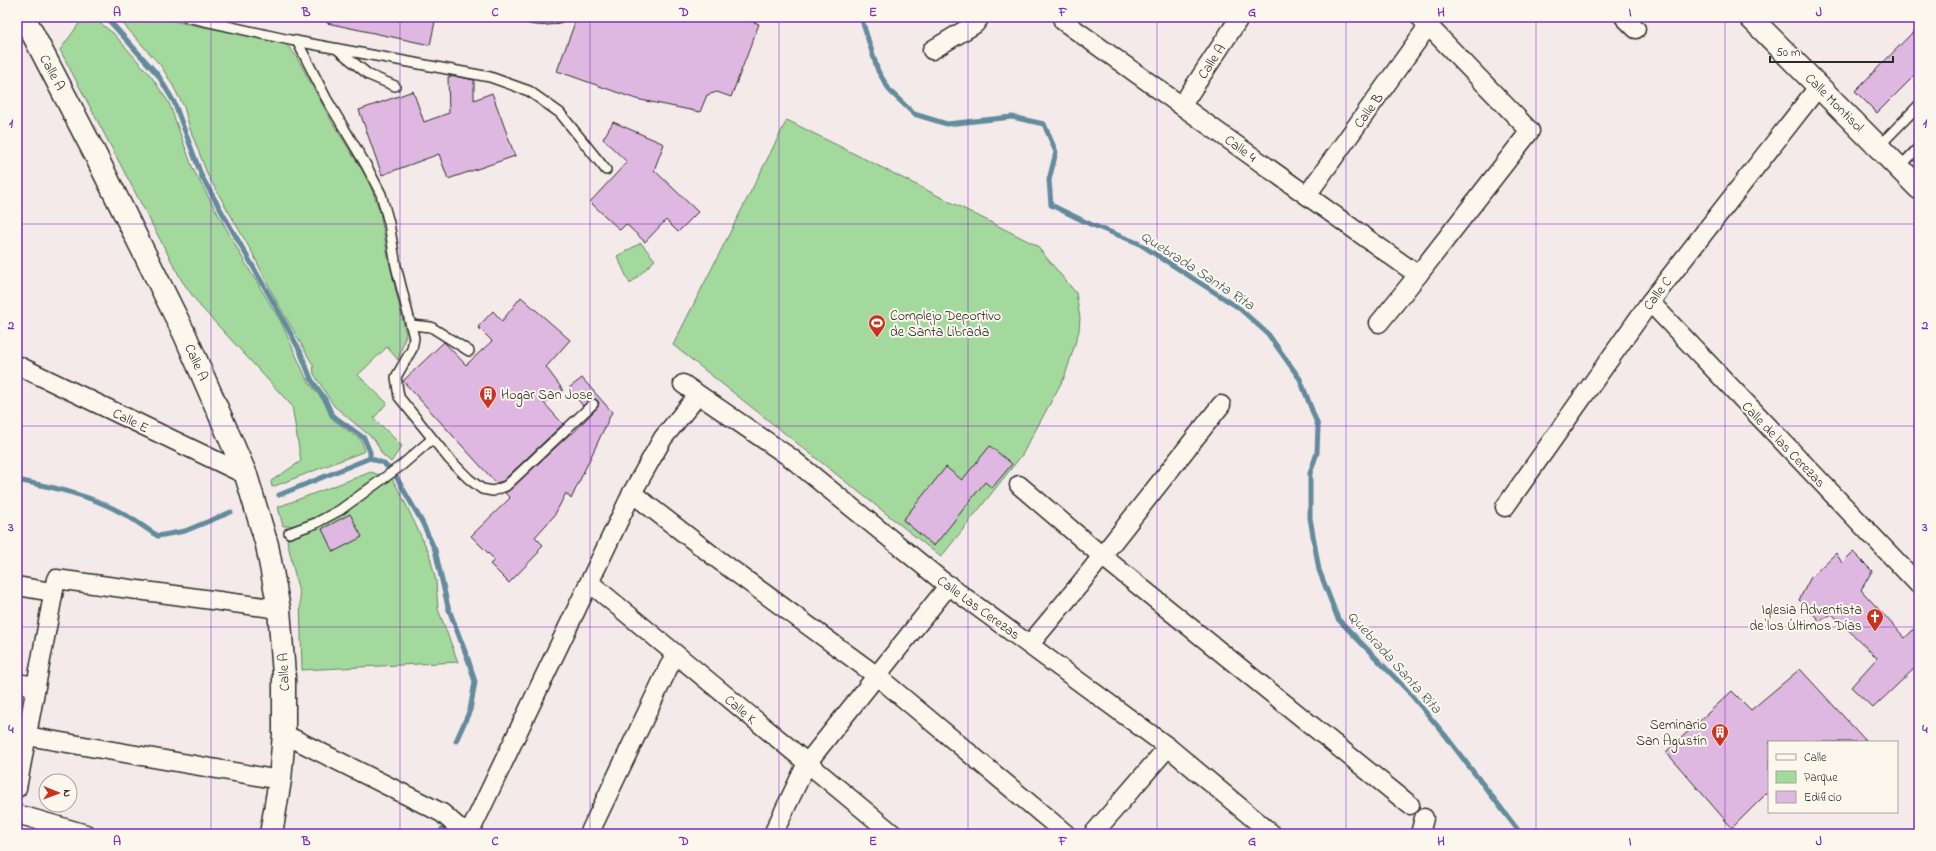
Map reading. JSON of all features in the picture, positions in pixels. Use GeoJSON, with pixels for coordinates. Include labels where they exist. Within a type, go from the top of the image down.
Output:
{"type":"FeatureCollection","features":[{"type":"Feature","properties":{"kind":"street","name":"Calle A"},"geometry":{"type":"LineString","coordinates":[[24,17],[94,152],[185,335],[246,475],[267,545],[279,609],[284,675],[284,734],[280,780],[271,834]]}},
{"type":"Feature","properties":{"kind":"street"},"geometry":{"type":"LineString","coordinates":[[932,50],[976,24],[980,17]]}},
{"type":"Feature","properties":{"kind":"street","name":"Calle A"},"geometry":{"type":"LineString","coordinates":[[1182,106],[1240,17]]}},
{"type":"Feature","properties":{"kind":"street","name":"Calle Montisol"},"geometry":{"type":"LineString","coordinates":[[1750,17],[1919,188]]}},
{"type":"Feature","properties":{"kind":"street","name":"Calle 4"},"geometry":{"type":"LineString","coordinates":[[1063,21],[1418,275]]}},
{"type":"Feature","properties":{"kind":"street"},"geometry":{"type":"LineString","coordinates":[[1379,323],[1530,131],[1424,21]]}},
{"type":"Feature","properties":{"kind":"street","name":"Calle B"},"geometry":{"type":"LineString","coordinates":[[1307,195],[1424,21]]}},
{"type":"Feature","properties":{"kind":"street","name":"Calle C"},"geometry":{"type":"LineString","coordinates":[[1505,507],[1650,302],[1819,86]]}},
{"type":"Feature","properties":{"kind":"street","name":"Calle de las Cerezas"},"geometry":{"type":"LineString","coordinates":[[1650,302],[1919,585]]}},
{"type":"Feature","properties":{"kind":"street","name":"Calle E"},"geometry":{"type":"LineString","coordinates":[[17,365],[246,475]]}},
{"type":"Feature","properties":{"kind":"street","name":"Calle Las Cerezas"},"geometry":{"type":"LineString","coordinates":[[683,384],[791,458],[949,585],[1168,747],[1272,834]]}},
{"type":"Feature","properties":{"kind":"street"},"geometry":{"type":"LineString","coordinates":[[284,734],[442,813],[467,834],[590,583],[632,493],[664,438],[698,395]]}},
{"type":"Feature","properties":{"kind":"street"},"geometry":{"type":"LineString","coordinates":[[1030,644],[1102,556],[1221,405]]}},
{"type":"Feature","properties":{"kind":"street"},"geometry":{"type":"LineString","coordinates":[[1019,485],[1102,556],[1410,805]]}},
{"type":"Feature","properties":{"kind":"street"},"geometry":{"type":"LineString","coordinates":[[632,493],[716,558],[877,676],[1066,834]]}},
{"type":"Feature","properties":{"kind":"street"},"geometry":{"type":"LineString","coordinates":[[17,788],[52,592],[56,579],[279,609]]}},
{"type":"Feature","properties":{"kind":"street","name":"Calle K"},"geometry":{"type":"LineString","coordinates":[[590,583],[893,834]]}},
{"type":"Feature","properties":{"kind":"street"},"geometry":{"type":"LineString","coordinates":[[773,834],[807,763],[949,585]]}},
{"type":"Feature","properties":{"kind":"street"},"geometry":{"type":"LineString","coordinates":[[17,586],[52,592]]}},
{"type":"Feature","properties":{"kind":"street"},"geometry":{"type":"LineString","coordinates":[[589,834],[675,654]]}},
{"type":"Feature","properties":{"kind":"street"},"geometry":{"type":"LineString","coordinates":[[17,683],[36,686]]}},
{"type":"Feature","properties":{"kind":"street"},"geometry":{"type":"LineString","coordinates":[[26,736],[280,780]]}},
{"type":"Feature","properties":{"kind":"street"},"geometry":{"type":"LineString","coordinates":[[1093,834],[1168,747]]}},
{"type":"Feature","properties":{"kind":"street"},"geometry":{"type":"LineString","coordinates":[[17,814],[86,834]]}},
{"type":"Feature","properties":{"kind":"lane"},"geometry":{"type":"LineString","coordinates":[[187,17],[297,41],[490,77],[529,91],[560,113],[606,170]]}},
{"type":"Feature","properties":{"kind":"lane"},"geometry":{"type":"LineString","coordinates":[[524,17],[533,20],[550,21],[560,17]]}},
{"type":"Feature","properties":{"kind":"lane"},"geometry":{"type":"LineString","coordinates":[[297,41],[326,98],[366,165],[381,194],[389,223],[396,266],[414,338],[412,349],[396,377],[399,397],[432,439],[469,480],[482,489],[493,491],[506,486],[593,404]]}},
{"type":"Feature","properties":{"kind":"lane"},"geometry":{"type":"LineString","coordinates":[[335,48],[369,75],[395,86]]}},
{"type":"Feature","properties":{"kind":"lane"},"geometry":{"type":"LineString","coordinates":[[1878,147],[1919,105]]}},
{"type":"Feature","properties":{"kind":"lane"},"geometry":{"type":"LineString","coordinates":[[1899,168],[1919,147]]}},
{"type":"Feature","properties":{"kind":"lane"},"geometry":{"type":"LineString","coordinates":[[411,325],[431,327],[469,351]]}},
{"type":"Feature","properties":{"kind":"lane"},"geometry":{"type":"LineString","coordinates":[[289,534],[316,523],[340,510],[402,465],[432,439]]}},
{"type":"Feature","properties":{"kind":"green space"},"geometry":{"type":"Polygon","coordinates":[[[84,17],[92,17],[113,33],[151,76],[169,103],[193,169],[247,266],[281,322],[307,380],[325,403],[331,418],[361,440],[365,451],[272,487],[271,481],[301,461],[292,406],[200,306],[182,281],[60,50],[84,17]]]}},
{"type":"Feature","properties":{"kind":"green space"},"geometry":{"type":"Polygon","coordinates":[[[117,17],[153,17],[275,41],[286,44],[295,54],[332,122],[369,181],[380,212],[388,257],[406,334],[398,360],[387,347],[358,375],[387,403],[374,418],[402,446],[391,462],[382,454],[375,440],[334,406],[314,374],[313,365],[272,293],[253,254],[208,176],[190,129],[184,107],[172,84],[161,66],[117,17]]]}},
{"type":"Feature","properties":{"kind":"green space","name":"Complejo Deportivo de Santa Librada"},"geometry":{"type":"Polygon","coordinates":[[[787,120],[1036,245],[1076,293],[1080,318],[1079,331],[1065,376],[1022,455],[941,557],[673,345],[787,120]]]}},
{"type":"Feature","properties":{"kind":"green space"},"geometry":{"type":"Polygon","coordinates":[[[641,243],[655,260],[630,284],[617,256],[641,243]]]}},
{"type":"Feature","properties":{"kind":"green space"},"geometry":{"type":"Polygon","coordinates":[[[371,472],[382,476],[322,516],[296,525],[283,526],[278,507],[371,472]]]}},
{"type":"Feature","properties":{"kind":"green space"},"geometry":{"type":"Polygon","coordinates":[[[392,479],[400,492],[429,553],[436,581],[438,609],[458,662],[302,670],[300,597],[287,540],[320,524],[392,479]]]}},
{"type":"Feature","properties":{"kind":"building"},"geometry":{"type":"Polygon","coordinates":[[[327,17],[436,17],[430,45],[327,23],[327,17]]]}},
{"type":"Feature","properties":{"kind":"building"},"geometry":{"type":"Polygon","coordinates":[[[577,17],[742,17],[759,24],[731,97],[717,92],[707,95],[700,112],[636,99],[557,71],[577,17]]]}},
{"type":"Feature","properties":{"kind":"building"},"geometry":{"type":"Polygon","coordinates":[[[1919,26],[1919,71],[1877,113],[1855,91],[1919,26]]]}},
{"type":"Feature","properties":{"kind":"building"},"geometry":{"type":"Polygon","coordinates":[[[454,76],[474,80],[474,100],[492,93],[515,156],[448,179],[439,154],[382,175],[359,110],[413,91],[424,122],[449,113],[448,77],[454,76]]]}},
{"type":"Feature","properties":{"kind":"building"},"geometry":{"type":"Polygon","coordinates":[[[613,122],[664,144],[654,170],[698,212],[678,232],[666,220],[645,242],[626,224],[620,230],[590,202],[627,162],[603,139],[613,122]]]}},
{"type":"Feature","properties":{"kind":"building","name":"Hogar San Jose"},"geometry":{"type":"Polygon","coordinates":[[[521,297],[570,340],[546,367],[563,390],[544,403],[563,424],[503,481],[496,483],[403,381],[444,342],[466,365],[492,341],[478,327],[493,311],[502,321],[521,297]]]}},
{"type":"Feature","properties":{"kind":"building"},"geometry":{"type":"Polygon","coordinates":[[[582,378],[612,412],[571,499],[566,493],[554,516],[535,537],[543,545],[538,550],[539,552],[509,583],[490,564],[495,560],[471,536],[510,498],[505,493],[571,433],[572,434],[597,408],[599,403],[597,400],[591,398],[583,406],[569,388],[582,378]]]}},
{"type":"Feature","properties":{"kind":"building"},"geometry":{"type":"Polygon","coordinates":[[[990,446],[1012,464],[992,488],[985,482],[934,546],[903,520],[946,467],[962,480],[990,446]]]}},
{"type":"Feature","properties":{"kind":"building"},"geometry":{"type":"Polygon","coordinates":[[[350,514],[362,537],[333,552],[322,529],[350,514]]]}},
{"type":"Feature","properties":{"kind":"building","name":"Iglesia Adventista de los Últimos Días"},"geometry":{"type":"Polygon","coordinates":[[[1853,552],[1872,571],[1861,590],[1905,638],[1919,624],[1919,664],[1873,708],[1851,687],[1877,658],[1832,614],[1820,621],[1799,600],[1811,577],[1836,553],[1842,563],[1853,552]]]}},
{"type":"Feature","properties":{"kind":"building","name":"Seminario San Agustín"},"geometry":{"type":"Polygon","coordinates":[[[1800,669],[1866,741],[1768,741],[1768,792],[1732,828],[1666,752],[1732,691],[1751,710],[1800,669]]]}},
{"type":"Feature","properties":{"kind":"waterway"},"geometry":{"type":"LineString","coordinates":[[106,17],[158,75],[174,102],[202,177],[300,351],[311,379],[325,399],[332,415],[364,438],[370,452],[370,458]]}},
{"type":"Feature","properties":{"kind":"waterway","name":"Quebrada Santa Rita"},"geometry":{"type":"LineString","coordinates":[[861,17],[878,71],[890,91],[914,114],[947,124],[1012,117],[1044,124],[1056,152],[1049,180],[1051,205],[1090,224],[1138,243],[1239,308],[1268,334],[1300,379],[1318,426],[1317,453],[1310,473],[1310,518],[1319,570],[1338,619],[1407,690],[1445,735],[1521,834]]}},
{"type":"Feature","properties":{"kind":"waterway"},"geometry":{"type":"LineString","coordinates":[[279,495],[370,458],[383,463],[394,473],[422,522],[435,550],[448,607],[475,682],[470,710],[456,741]]}},
{"type":"Feature","properties":{"kind":"waterway"},"geometry":{"type":"LineString","coordinates":[[17,480],[84,496],[97,501],[126,515],[158,536],[185,531],[231,512]]}},
{"type":"Feature","properties":{"kind":"waterway"},"geometry":{"type":"LineString","coordinates":[[440,834],[442,829]]}},
{"type":"Feature","properties":{"kind":"place","name":"Complejo Deportivo de Santa Librada"},"geometry":{"type":"Point","coordinates":[877,338]}},
{"type":"Feature","properties":{"kind":"place","name":"Hogar San Jose"},"geometry":{"type":"Point","coordinates":[488,409]}},
{"type":"Feature","properties":{"kind":"place","name":"Iglesia Adventista de los Últimos Días"},"geometry":{"type":"Point","coordinates":[1875,632]}},
{"type":"Feature","properties":{"kind":"place","name":"Seminario San Agustín"},"geometry":{"type":"Point","coordinates":[1720,747]}}]}
